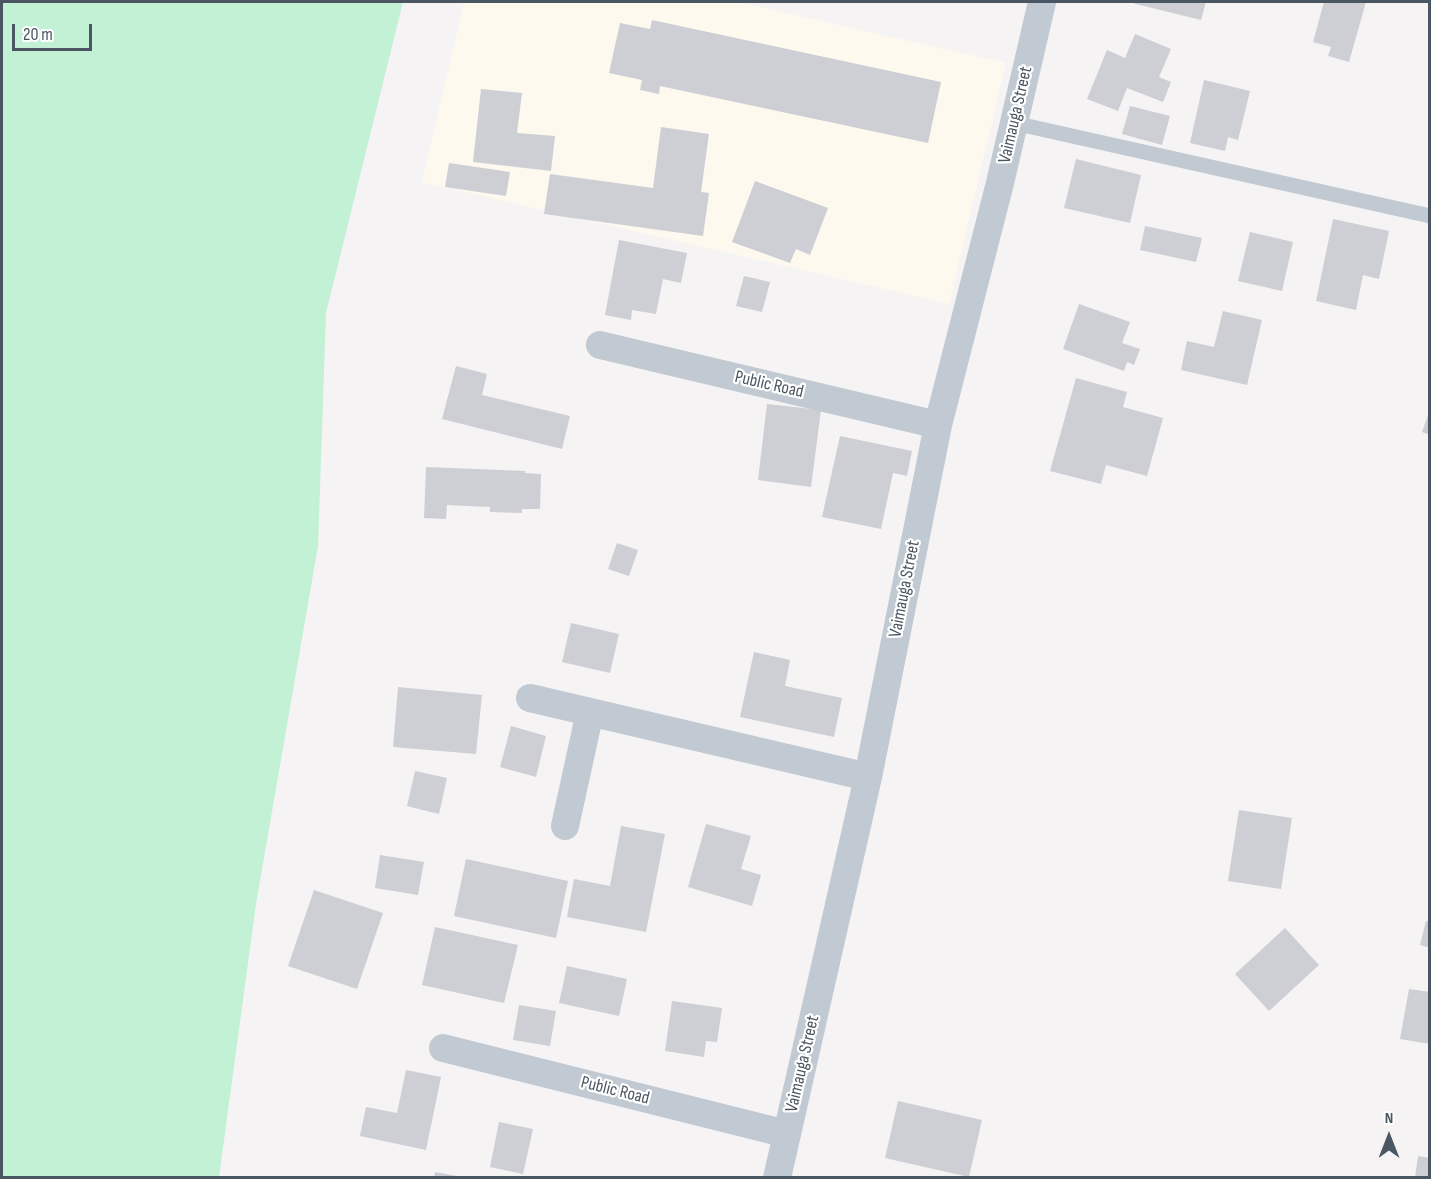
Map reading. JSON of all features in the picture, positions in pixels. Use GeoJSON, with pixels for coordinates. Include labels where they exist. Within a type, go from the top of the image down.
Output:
{"type":"FeatureCollection","features":[{"type":"Feature","properties":{"kind":"street","name":"Vaimauga Street"},"geometry":{"type":"LineString","coordinates":[[777,1178],[868,777],[938,425],[1000,183],[1042,2]]}},
{"type":"Feature","properties":{"kind":"street","name":"Public Road"},"geometry":{"type":"LineString","coordinates":[[600,345],[938,425]]}},
{"type":"Feature","properties":{"kind":"street"},"geometry":{"type":"LineString","coordinates":[[530,698],[868,777]]}},
{"type":"Feature","properties":{"kind":"street"},"geometry":{"type":"LineString","coordinates":[[565,826],[590,712]]}},
{"type":"Feature","properties":{"kind":"street","name":"Public Road"},"geometry":{"type":"LineString","coordinates":[[443,1048],[787,1134]]}},
{"type":"Feature","properties":{"kind":"lane"},"geometry":{"type":"LineString","coordinates":[[1014,123],[1430,216]]}},
{"type":"Feature","properties":{"kind":"shaded area"},"geometry":{"type":"Polygon","coordinates":[[[464,2],[738,2],[1006,63],[949,304],[422,182],[464,2]]]}},
{"type":"Feature","properties":{"kind":"green space"},"geometry":{"type":"Polygon","coordinates":[[[2,2],[403,2],[326,313],[318,546],[256,904],[219,1177],[2,1177],[2,2]]]}},
{"type":"Feature","properties":{"kind":"building"},"geometry":{"type":"Polygon","coordinates":[[[1128,2],[1206,2],[1201,20],[1128,2]]]}},
{"type":"Feature","properties":{"kind":"building"},"geometry":{"type":"Polygon","coordinates":[[[1324,2],[1366,2],[1349,62],[1328,56],[1331,47],[1313,42],[1324,2]]]}},
{"type":"Feature","properties":{"kind":"building"},"geometry":{"type":"Polygon","coordinates":[[[652,20],[941,82],[928,143],[660,86],[659,94],[640,90],[642,80],[609,73],[620,23],[650,29],[652,20]]]}},
{"type":"Feature","properties":{"kind":"building"},"geometry":{"type":"Polygon","coordinates":[[[1135,34],[1171,49],[1159,77],[1171,82],[1163,102],[1127,88],[1118,111],[1087,99],[1107,50],[1125,58],[1135,34]]]}},
{"type":"Feature","properties":{"kind":"building"},"geometry":{"type":"Polygon","coordinates":[[[1204,80],[1250,91],[1238,140],[1228,137],[1225,151],[1190,143],[1204,80]]]}},
{"type":"Feature","properties":{"kind":"building"},"geometry":{"type":"Polygon","coordinates":[[[481,89],[522,93],[517,133],[555,136],[551,171],[473,162],[481,89]]]}},
{"type":"Feature","properties":{"kind":"building"},"geometry":{"type":"Polygon","coordinates":[[[1130,106],[1170,116],[1162,145],[1122,134],[1130,106]]]}},
{"type":"Feature","properties":{"kind":"building"},"geometry":{"type":"Polygon","coordinates":[[[661,127],[709,134],[701,192],[709,193],[703,236],[544,214],[550,174],[653,188],[661,127]]]}},
{"type":"Feature","properties":{"kind":"building"},"geometry":{"type":"Polygon","coordinates":[[[1076,159],[1141,175],[1130,223],[1064,208],[1076,159]]]}},
{"type":"Feature","properties":{"kind":"building"},"geometry":{"type":"Polygon","coordinates":[[[449,163],[510,172],[506,196],[445,187],[449,163]]]}},
{"type":"Feature","properties":{"kind":"building"},"geometry":{"type":"Polygon","coordinates":[[[755,181],[828,208],[810,255],[796,249],[790,263],[732,242],[755,181]]]}},
{"type":"Feature","properties":{"kind":"building"},"geometry":{"type":"Polygon","coordinates":[[[1333,219],[1389,231],[1379,279],[1363,275],[1356,310],[1316,301],[1333,219]]]}},
{"type":"Feature","properties":{"kind":"building"},"geometry":{"type":"Polygon","coordinates":[[[1145,226],[1202,238],[1196,262],[1140,250],[1145,226]]]}},
{"type":"Feature","properties":{"kind":"building"},"geometry":{"type":"Polygon","coordinates":[[[1250,232],[1293,242],[1282,291],[1238,281],[1250,232]]]}},
{"type":"Feature","properties":{"kind":"building"},"geometry":{"type":"Polygon","coordinates":[[[619,240],[687,253],[681,283],[663,279],[656,314],[632,310],[631,320],[605,315],[619,240]]]}},
{"type":"Feature","properties":{"kind":"building"},"geometry":{"type":"Polygon","coordinates":[[[744,276],[770,282],[762,312],[736,306],[744,276]]]}},
{"type":"Feature","properties":{"kind":"building"},"geometry":{"type":"Polygon","coordinates":[[[1079,304],[1130,322],[1122,343],[1140,349],[1134,365],[1127,362],[1124,371],[1063,349],[1079,304]]]}},
{"type":"Feature","properties":{"kind":"building"},"geometry":{"type":"Polygon","coordinates":[[[1223,311],[1262,320],[1247,385],[1181,370],[1187,341],[1214,347],[1223,311]]]}},
{"type":"Feature","properties":{"kind":"building"},"geometry":{"type":"Polygon","coordinates":[[[456,366],[487,374],[482,395],[570,416],[562,449],[442,419],[456,366]]]}},
{"type":"Feature","properties":{"kind":"building"},"geometry":{"type":"Polygon","coordinates":[[[1076,378],[1127,392],[1123,407],[1163,418],[1147,476],[1106,465],[1101,484],[1050,471],[1076,378]]]}},
{"type":"Feature","properties":{"kind":"building"},"geometry":{"type":"Polygon","coordinates":[[[767,404],[821,410],[811,487],[758,480],[767,404]]]}},
{"type":"Feature","properties":{"kind":"building"},"geometry":{"type":"Polygon","coordinates":[[[1430,412],[1430,435],[1422,432],[1430,412]]]}},
{"type":"Feature","properties":{"kind":"building"},"geometry":{"type":"Polygon","coordinates":[[[840,436],[912,451],[907,476],[893,473],[881,529],[822,517],[840,436]]]}},
{"type":"Feature","properties":{"kind":"building"},"geometry":{"type":"Polygon","coordinates":[[[426,467],[525,471],[525,473],[541,474],[540,509],[522,509],[522,513],[490,512],[490,507],[447,505],[446,519],[424,518],[426,467]]]}},
{"type":"Feature","properties":{"kind":"building"},"geometry":{"type":"Polygon","coordinates":[[[617,543],[638,550],[629,576],[608,569],[617,543]]]}},
{"type":"Feature","properties":{"kind":"building"},"geometry":{"type":"Polygon","coordinates":[[[571,623],[619,634],[610,673],[562,662],[571,623]]]}},
{"type":"Feature","properties":{"kind":"building"},"geometry":{"type":"Polygon","coordinates":[[[754,652],[790,660],[785,686],[842,698],[834,737],[740,717],[754,652]]]}},
{"type":"Feature","properties":{"kind":"building"},"geometry":{"type":"Polygon","coordinates":[[[398,687],[482,695],[476,754],[393,747],[398,687]]]}},
{"type":"Feature","properties":{"kind":"building"},"geometry":{"type":"Polygon","coordinates":[[[511,726],[546,736],[536,777],[500,767],[511,726]]]}},
{"type":"Feature","properties":{"kind":"building"},"geometry":{"type":"Polygon","coordinates":[[[415,771],[447,778],[439,814],[407,806],[415,771]]]}},
{"type":"Feature","properties":{"kind":"building"},"geometry":{"type":"Polygon","coordinates":[[[1239,810],[1292,818],[1281,889],[1228,881],[1239,810]]]}},
{"type":"Feature","properties":{"kind":"building"},"geometry":{"type":"Polygon","coordinates":[[[706,824],[751,836],[741,869],[761,875],[752,906],[688,887],[706,824]]]}},
{"type":"Feature","properties":{"kind":"building"},"geometry":{"type":"Polygon","coordinates":[[[621,826],[665,834],[646,932],[567,917],[574,879],[610,886],[621,826]]]}},
{"type":"Feature","properties":{"kind":"building"},"geometry":{"type":"Polygon","coordinates":[[[380,855],[424,862],[418,895],[375,888],[380,855]]]}},
{"type":"Feature","properties":{"kind":"building"},"geometry":{"type":"Polygon","coordinates":[[[466,859],[568,881],[556,938],[454,916],[466,859]]]}},
{"type":"Feature","properties":{"kind":"building"},"geometry":{"type":"Polygon","coordinates":[[[314,890],[383,913],[357,989],[288,966],[314,890]]]}},
{"type":"Feature","properties":{"kind":"building"},"geometry":{"type":"Polygon","coordinates":[[[1426,921],[1430,921],[1430,948],[1420,945],[1426,921]]]}},
{"type":"Feature","properties":{"kind":"building"},"geometry":{"type":"Polygon","coordinates":[[[435,927],[518,945],[504,1003],[422,985],[435,927]]]}},
{"type":"Feature","properties":{"kind":"building"},"geometry":{"type":"Polygon","coordinates":[[[1285,928],[1319,965],[1269,1011],[1235,974],[1285,928]]]}},
{"type":"Feature","properties":{"kind":"building"},"geometry":{"type":"Polygon","coordinates":[[[567,966],[627,979],[619,1016],[559,1003],[567,966]]]}},
{"type":"Feature","properties":{"kind":"building"},"geometry":{"type":"Polygon","coordinates":[[[1409,989],[1430,992],[1430,1044],[1400,1039],[1409,989]]]}},
{"type":"Feature","properties":{"kind":"building"},"geometry":{"type":"Polygon","coordinates":[[[672,1001],[722,1008],[717,1042],[706,1041],[704,1057],[665,1051],[672,1001]]]}},
{"type":"Feature","properties":{"kind":"building"},"geometry":{"type":"Polygon","coordinates":[[[519,1005],[556,1011],[550,1046],[513,1040],[519,1005]]]}},
{"type":"Feature","properties":{"kind":"building"},"geometry":{"type":"Polygon","coordinates":[[[406,1070],[441,1077],[426,1150],[360,1136],[366,1107],[397,1113],[406,1070]]]}},
{"type":"Feature","properties":{"kind":"building"},"geometry":{"type":"Polygon","coordinates":[[[898,1101],[982,1120],[969,1177],[885,1158],[898,1101]]]}},
{"type":"Feature","properties":{"kind":"building"},"geometry":{"type":"Polygon","coordinates":[[[499,1122],[533,1129],[523,1174],[490,1167],[499,1122]]]}},
{"type":"Feature","properties":{"kind":"building"},"geometry":{"type":"Polygon","coordinates":[[[1418,1156],[1430,1158],[1430,1178],[1415,1178],[1418,1156]]]}},
{"type":"Feature","properties":{"kind":"building"},"geometry":{"type":"Polygon","coordinates":[[[435,1172],[457,1176],[457,1178],[434,1178],[435,1172]]]}}]}
